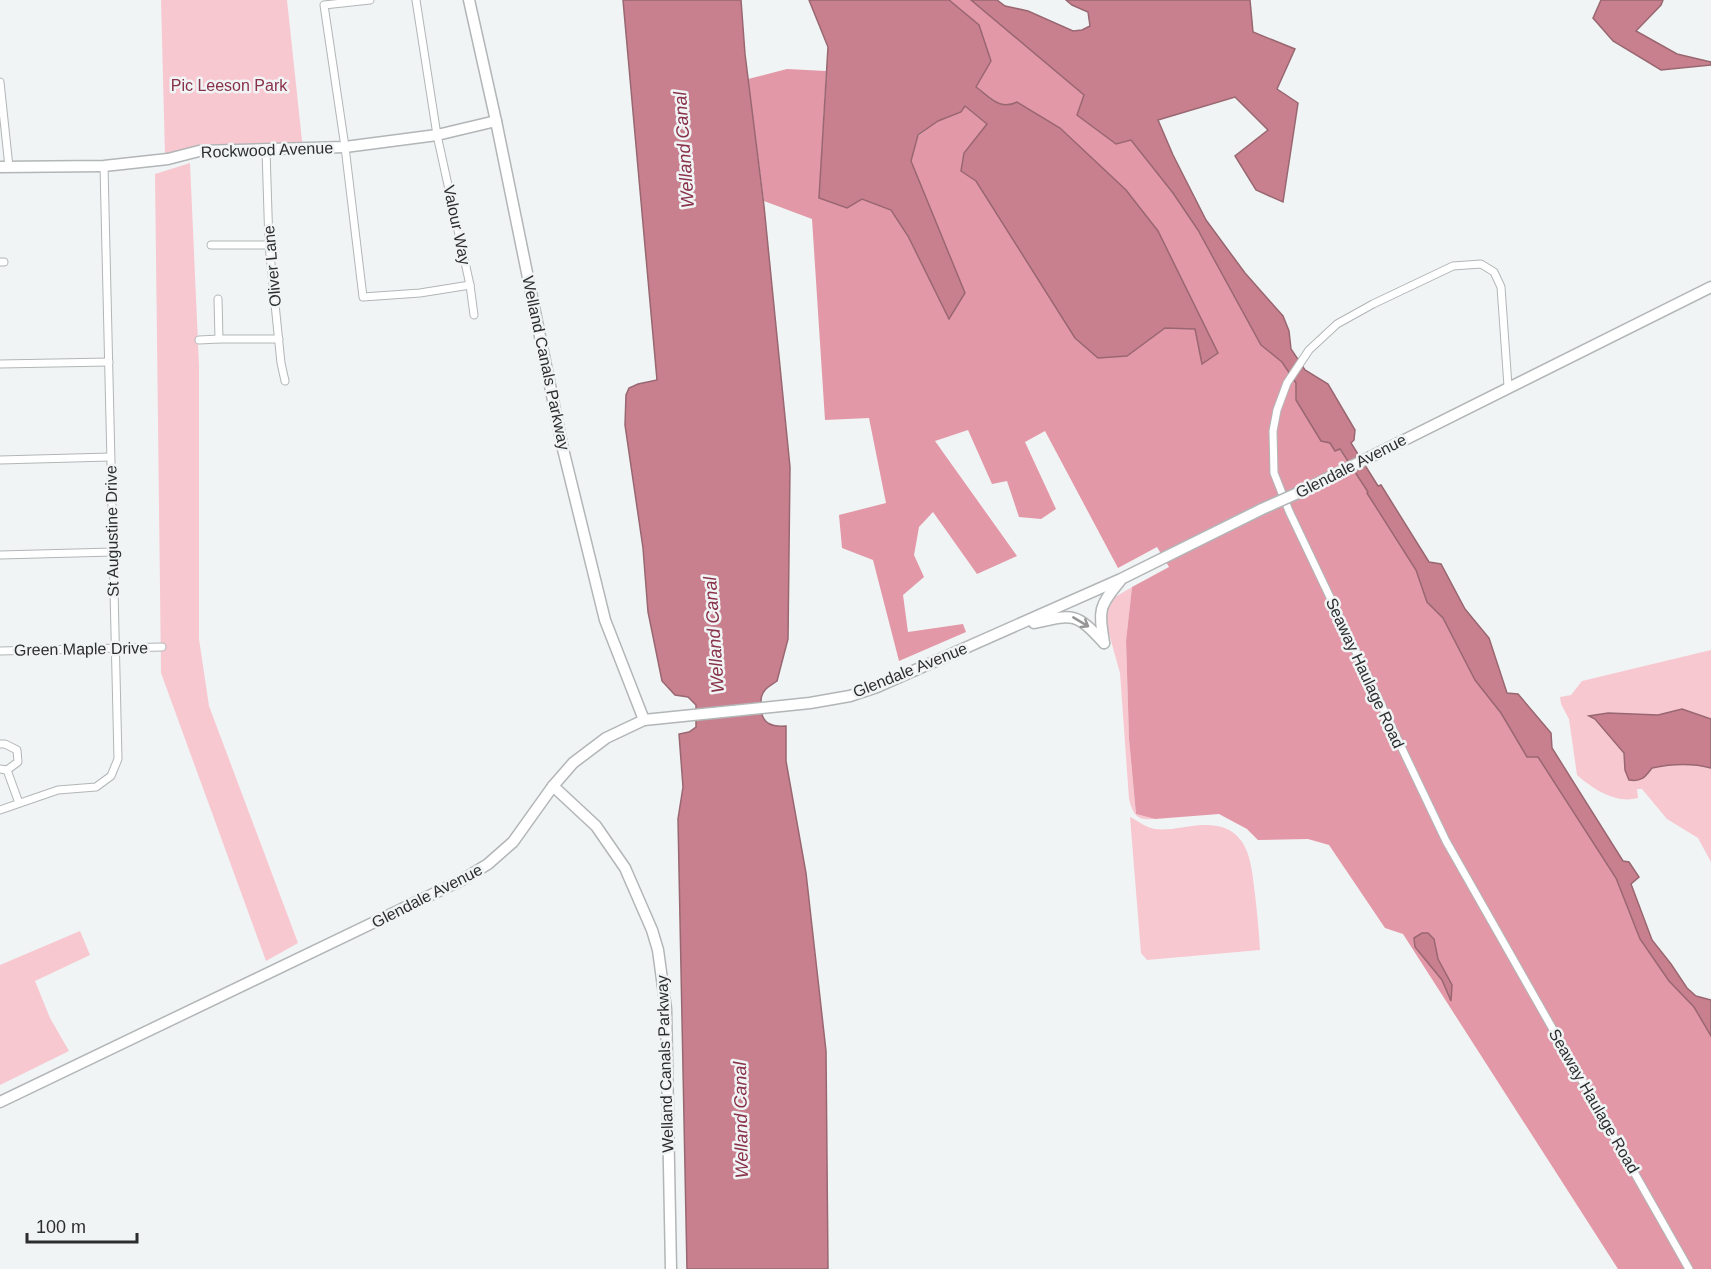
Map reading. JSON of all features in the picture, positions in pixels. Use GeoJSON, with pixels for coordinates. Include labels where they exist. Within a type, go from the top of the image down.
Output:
{"type":"FeatureCollection","features":[{"type":"Feature","properties":{"kind":"main road","name":"Welland Canals Parkway"},"geometry":{"type":"LineString","coordinates":[[469,0],[568,471],[605,620],[644,720]]}},
{"type":"Feature","properties":{"kind":"main road","name":"Rockwood Avenue"},"geometry":{"type":"LineString","coordinates":[[4,167],[104,166],[168,159],[200,151],[345,147],[437,135],[496,122]]}},
{"type":"Feature","properties":{"kind":"main road","name":"Glendale Avenue"},"geometry":{"type":"LineString","coordinates":[[0,1102],[462,880],[488,864],[507,848],[573,763],[606,738],[644,720],[766,708],[850,696],[877,687],[1121,579],[1711,287]]}},
{"type":"Feature","properties":{"kind":"main road"},"geometry":{"type":"LineString","coordinates":[[1011,628],[1074,617],[1082,620],[1104,643],[1100,612],[1103,601],[1121,579]]}},
{"type":"Feature","properties":{"kind":"main road","name":"Welland Canals Parkway"},"geometry":{"type":"LineString","coordinates":[[553,786],[596,826],[626,868],[658,950],[666,1009],[671,1269]]}},
{"type":"Feature","properties":{"kind":"street"},"geometry":{"type":"LineString","coordinates":[[370,0],[324,5],[345,147],[363,297],[420,293],[470,285]]}},
{"type":"Feature","properties":{"kind":"street","name":"Valour Way"},"geometry":{"type":"LineString","coordinates":[[416,0],[437,135],[470,285],[474,315]]}},
{"type":"Feature","properties":{"kind":"street"},"geometry":{"type":"LineString","coordinates":[[0,82],[4,167]]}},
{"type":"Feature","properties":{"kind":"street","name":"Oliver Lane"},"geometry":{"type":"LineString","coordinates":[[266,150],[269,244],[285,381]]}},
{"type":"Feature","properties":{"kind":"street","name":"St Augustine Drive"},"geometry":{"type":"LineString","coordinates":[[0,810],[58,790],[96,787],[111,776],[118,759],[104,166]]}},
{"type":"Feature","properties":{"kind":"street"},"geometry":{"type":"LineString","coordinates":[[211,245],[269,244]]}},
{"type":"Feature","properties":{"kind":"street","name":"Seaway Haulage Road"},"geometry":{"type":"LineString","coordinates":[[1509,387],[1501,287],[1494,272],[1481,264],[1453,266],[1337,324],[1309,350],[1287,383],[1277,410],[1273,431],[1274,473],[1288,511],[1446,841],[1689,1269]]}},
{"type":"Feature","properties":{"kind":"street"},"geometry":{"type":"LineString","coordinates":[[218,299],[219,339]]}},
{"type":"Feature","properties":{"kind":"street"},"geometry":{"type":"LineString","coordinates":[[199,340],[279,339]]}},
{"type":"Feature","properties":{"kind":"street"},"geometry":{"type":"LineString","coordinates":[[0,364],[109,362]]}},
{"type":"Feature","properties":{"kind":"street"},"geometry":{"type":"LineString","coordinates":[[0,460],[110,457]]}},
{"type":"Feature","properties":{"kind":"street"},"geometry":{"type":"LineString","coordinates":[[0,555],[113,552]]}},
{"type":"Feature","properties":{"kind":"street","name":"Green Maple Drive"},"geometry":{"type":"LineString","coordinates":[[0,651],[162,647]]}},
{"type":"Feature","properties":{"kind":"street"},"geometry":{"type":"LineString","coordinates":[[0,744],[17,750],[18,762],[3,770],[19,803]]}},
{"type":"Feature","properties":{"kind":"green space","name":"Pic Leeson Park"},"geometry":{"type":"Polygon","coordinates":[[[161,0],[287,0],[303,150],[165,156],[161,0]]]}},
{"type":"Feature","properties":{"kind":"green space"},"geometry":{"type":"Polygon","coordinates":[[[190,163],[199,365],[199,639],[209,706],[298,943],[266,961],[161,673],[155,174],[190,163]]]}},
{"type":"Feature","properties":{"kind":"green space"},"geometry":{"type":"Polygon","coordinates":[[[1132,587],[1126,642],[1129,739],[1136,814],[1155,819],[1144,819],[1137,816],[1132,809],[1129,799],[1120,673],[1103,612],[1112,599],[1132,587]]]}},
{"type":"Feature","properties":{"kind":"green space"},"geometry":{"type":"Polygon","coordinates":[[[1711,650],[1711,862],[1698,838],[1667,819],[1642,789],[1637,789],[1638,798],[1622,799],[1598,790],[1577,775],[1569,719],[1560,697],[1571,695],[1582,681],[1711,650]]]}},
{"type":"Feature","properties":{"kind":"green space"},"geometry":{"type":"Polygon","coordinates":[[[1130,817],[1155,829],[1217,826],[1238,836],[1249,856],[1260,950],[1147,960],[1141,953],[1130,817]]]}},
{"type":"Feature","properties":{"kind":"green space"},"geometry":{"type":"Polygon","coordinates":[[[80,931],[90,955],[35,981],[50,1018],[69,1051],[0,1085],[0,965],[80,931]]]}},
{"type":"Feature","properties":{"kind":"shaded area"},"geometry":{"type":"Polygon","coordinates":[[[949,0],[971,0],[1084,95],[1116,144],[1131,140],[1173,193],[1198,230],[1261,345],[1282,362],[1296,383],[1296,400],[1330,443],[1339,449],[1368,492],[1416,570],[1427,602],[1443,618],[1475,680],[1501,713],[1527,757],[1538,757],[1616,878],[1640,939],[1669,981],[1694,1007],[1711,1036],[1711,1269],[1618,1269],[1403,934],[1385,928],[1329,845],[1308,839],[1258,840],[1247,829],[1219,814],[1155,819],[1136,814],[1129,739],[1126,641],[1132,587],[1169,567],[1157,547],[1118,568],[1045,431],[1025,442],[1056,509],[1041,519],[1019,517],[1007,481],[992,484],[968,430],[935,441],[1017,556],[977,574],[933,512],[919,527],[914,555],[924,577],[903,595],[908,632],[963,624],[966,632],[899,661],[873,560],[842,548],[839,515],[886,503],[869,418],[825,420],[812,219],[764,201],[748,79],[787,69],[826,71],[819,198],[862,199],[891,210],[908,236],[949,319],[965,293],[911,161],[918,136],[938,121],[961,112],[965,105],[987,124],[964,153],[961,171],[976,181],[1098,357],[1127,356],[1165,328],[1195,329],[1202,364],[1218,353],[1009,106],[1001,105],[976,87],[991,61],[979,25],[949,0]]]}},
{"type":"Feature","properties":{"kind":"water","name":"Welland Canal"},"geometry":{"type":"Polygon","coordinates":[[[623,0],[741,0],[790,467],[788,639],[777,681],[763,692],[761,709],[763,718],[769,724],[786,726],[786,761],[806,873],[826,1051],[828,1269],[687,1269],[678,819],[683,787],[679,734],[689,732],[696,727],[696,705],[688,697],[675,695],[662,681],[648,612],[643,548],[625,425],[626,395],[629,388],[657,380],[623,0]]]}},
{"type":"Feature","properties":{"kind":"water"},"geometry":{"type":"Polygon","coordinates":[[[809,0],[949,0],[979,25],[991,61],[976,87],[995,102],[1005,105],[1017,102],[1060,128],[1126,190],[1158,231],[1218,353],[1202,364],[1195,329],[1165,328],[1127,356],[1098,358],[1075,338],[976,181],[961,171],[964,153],[987,124],[965,106],[961,112],[938,121],[918,135],[911,161],[965,293],[949,319],[908,236],[891,210],[862,199],[847,208],[819,198],[828,47],[809,0]]]}},
{"type":"Feature","properties":{"kind":"water"},"geometry":{"type":"Polygon","coordinates":[[[971,0],[997,0],[1005,6],[1028,11],[1073,31],[1090,26],[1088,12],[1066,0],[1250,0],[1253,32],[1295,49],[1277,89],[1298,103],[1283,202],[1256,190],[1235,156],[1268,130],[1235,97],[1158,120],[1206,220],[1245,273],[1283,316],[1289,331],[1291,349],[1305,370],[1328,384],[1355,430],[1354,440],[1351,443],[1378,486],[1381,485],[1429,562],[1441,564],[1465,609],[1489,638],[1507,693],[1518,694],[1551,733],[1552,748],[1623,861],[1629,862],[1639,877],[1631,884],[1652,940],[1687,988],[1696,996],[1711,1000],[1711,1036],[1694,1007],[1669,981],[1640,939],[1616,878],[1538,757],[1527,757],[1501,713],[1475,680],[1443,618],[1427,602],[1416,570],[1340,449],[1335,451],[1330,443],[1321,441],[1296,400],[1296,383],[1282,362],[1261,345],[1198,230],[1173,193],[1131,140],[1116,144],[1077,115],[1084,95],[971,0]]]}},
{"type":"Feature","properties":{"kind":"water"},"geometry":{"type":"Polygon","coordinates":[[[1601,0],[1663,0],[1636,31],[1677,54],[1711,62],[1711,65],[1661,70],[1613,41],[1593,18],[1601,0]]]}},
{"type":"Feature","properties":{"kind":"water"},"geometry":{"type":"Polygon","coordinates":[[[1682,709],[1711,719],[1711,768],[1674,765],[1652,768],[1645,776],[1637,780],[1629,780],[1625,770],[1624,753],[1595,719],[1589,716],[1608,713],[1658,715],[1682,709]]]}},
{"type":"Feature","properties":{"kind":"water"},"geometry":{"type":"Polygon","coordinates":[[[1422,933],[1428,933],[1434,939],[1438,959],[1452,985],[1451,1001],[1442,980],[1415,947],[1414,938],[1422,933]]]}}]}
